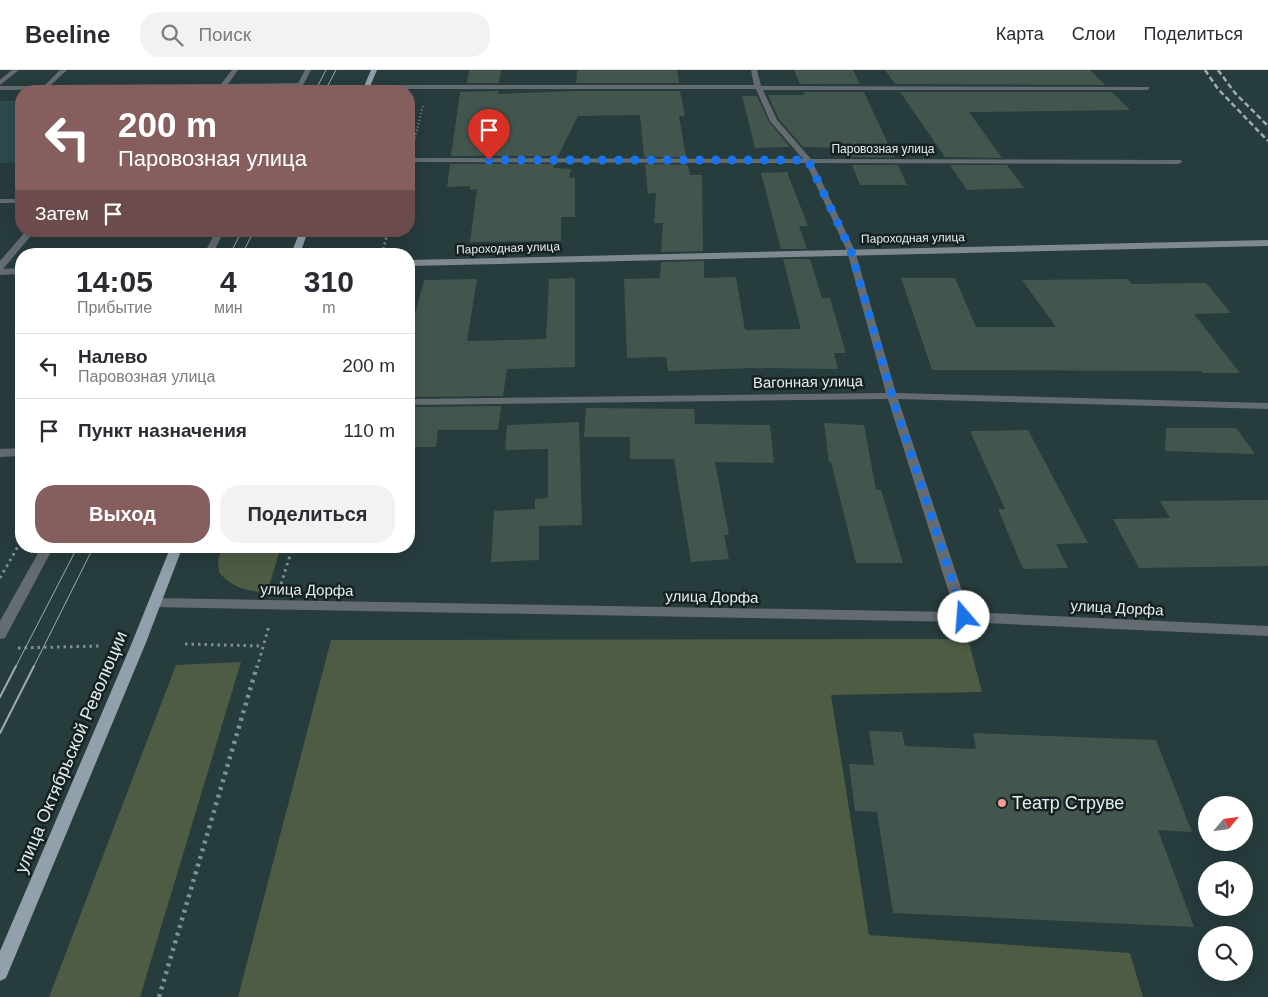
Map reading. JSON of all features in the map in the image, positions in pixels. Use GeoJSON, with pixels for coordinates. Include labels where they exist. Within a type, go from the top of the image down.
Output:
{"type":"FeatureCollection","features":[{"type":"Feature","properties":{"kind":"main road"},"geometry":{"type":"LineString","coordinates":[[368,85],[374,70]]}},
{"type":"Feature","properties":{"kind":"main road","name":"Пароходная улица"},"geometry":{"type":"LineString","coordinates":[[415,263],[1268,242]]}},
{"type":"Feature","properties":{"kind":"main road","name":"улица Октябрьской Революции"},"geometry":{"type":"LineString","coordinates":[[0,972],[174,553]]}},
{"type":"Feature","properties":{"kind":"street"},"geometry":{"type":"LineString","coordinates":[[0,83],[16,70]]}},
{"type":"Feature","properties":{"kind":"street"},"geometry":{"type":"LineString","coordinates":[[48,85],[64,70]]}},
{"type":"Feature","properties":{"kind":"street"},"geometry":{"type":"LineString","coordinates":[[224,85],[235,70]]}},
{"type":"Feature","properties":{"kind":"street"},"geometry":{"type":"LineString","coordinates":[[300,85],[308,70]]}},
{"type":"Feature","properties":{"kind":"street"},"geometry":{"type":"LineString","coordinates":[[754,70],[758,87],[774,121],[808,160],[851,251],[892,396],[964,617]]}},
{"type":"Feature","properties":{"kind":"street"},"geometry":{"type":"LineString","coordinates":[[415,87],[1147,88]]}},
{"type":"Feature","properties":{"kind":"street"},"geometry":{"type":"LineString","coordinates":[[0,88],[15,88]]}},
{"type":"Feature","properties":{"kind":"street","name":"Паровозная улица"},"geometry":{"type":"LineString","coordinates":[[415,160],[1178,162]]}},
{"type":"Feature","properties":{"kind":"street"},"geometry":{"type":"LineString","coordinates":[[0,202],[15,201]]}},
{"type":"Feature","properties":{"kind":"street"},"geometry":{"type":"LineString","coordinates":[[16,248],[26,237]]}},
{"type":"Feature","properties":{"kind":"street"},"geometry":{"type":"LineString","coordinates":[[0,267],[15,250]]}},
{"type":"Feature","properties":{"kind":"street"},"geometry":{"type":"LineString","coordinates":[[0,272],[15,272]]}},
{"type":"Feature","properties":{"kind":"street","name":"Вагонная улица"},"geometry":{"type":"LineString","coordinates":[[415,402],[892,396],[1268,406]]}},
{"type":"Feature","properties":{"kind":"street"},"geometry":{"type":"LineString","coordinates":[[0,453],[15,452]]}},
{"type":"Feature","properties":{"kind":"street"},"geometry":{"type":"LineString","coordinates":[[0,634],[44,553]]}},
{"type":"Feature","properties":{"kind":"street","name":"улица Дорфа"},"geometry":{"type":"LineString","coordinates":[[155,603],[964,617],[1268,631]]}},
{"type":"Feature","properties":{"kind":"path"},"geometry":{"type":"LineString","coordinates":[[415,137],[429,87]]}},
{"type":"Feature","properties":{"kind":"path"},"geometry":{"type":"LineString","coordinates":[[0,578],[15,552]]}},
{"type":"Feature","properties":{"kind":"path"},"geometry":{"type":"LineString","coordinates":[[159,997],[291,553]]}},
{"type":"Feature","properties":{"kind":"path"},"geometry":{"type":"LineString","coordinates":[[185,644],[263,646]]}},
{"type":"Feature","properties":{"kind":"path"},"geometry":{"type":"LineString","coordinates":[[8,648],[100,646]]}},
{"type":"Feature","properties":{"kind":"shaded area"},"geometry":{"type":"Polygon","coordinates":[[[0,101],[15,101],[15,163],[0,163],[0,101]]]}},
{"type":"Feature","properties":{"kind":"green space"},"geometry":{"type":"Polygon","coordinates":[[[220,553],[279,553],[267,593],[240,588],[229,582],[219,572],[218,560],[220,553]]]}},
{"type":"Feature","properties":{"kind":"green space"},"geometry":{"type":"Polygon","coordinates":[[[968,639],[982,692],[831,695],[869,935],[1130,953],[1143,997],[238,997],[331,640],[968,639]]]}},
{"type":"Feature","properties":{"kind":"green space"},"geometry":{"type":"Polygon","coordinates":[[[241,662],[140,997],[49,997],[176,665],[241,662]]]}},
{"type":"Feature","properties":{"kind":"building"},"geometry":{"type":"Polygon","coordinates":[[[469,70],[501,70],[499,83],[467,83],[469,70]]]}},
{"type":"Feature","properties":{"kind":"building"},"geometry":{"type":"Polygon","coordinates":[[[577,70],[677,70],[679,83],[576,83],[577,70]]]}},
{"type":"Feature","properties":{"kind":"building"},"geometry":{"type":"Polygon","coordinates":[[[794,70],[853,70],[860,84],[800,84],[794,70]]]}},
{"type":"Feature","properties":{"kind":"building"},"geometry":{"type":"Polygon","coordinates":[[[885,70],[1090,70],[1105,85],[895,84],[885,70]]]}},
{"type":"Feature","properties":{"kind":"building"},"geometry":{"type":"Polygon","coordinates":[[[498,91],[498,94],[576,91],[680,91],[685,116],[679,116],[686,157],[644,157],[640,115],[578,116],[558,156],[451,156],[460,92],[498,91]]]}},
{"type":"Feature","properties":{"kind":"building"},"geometry":{"type":"Polygon","coordinates":[[[803,92],[864,92],[894,157],[849,157],[846,148],[803,147],[779,119],[768,95],[805,95],[803,92]]]}},
{"type":"Feature","properties":{"kind":"building"},"geometry":{"type":"Polygon","coordinates":[[[900,92],[1112,92],[1130,110],[969,112],[1002,158],[945,157],[900,92]]]}},
{"type":"Feature","properties":{"kind":"building"},"geometry":{"type":"Polygon","coordinates":[[[742,96],[757,96],[769,122],[790,147],[755,148],[742,96]]]}},
{"type":"Feature","properties":{"kind":"building"},"geometry":{"type":"Polygon","coordinates":[[[450,164],[555,164],[553,168],[571,169],[569,178],[575,177],[575,217],[561,217],[561,241],[470,242],[477,189],[470,190],[470,186],[447,187],[450,164]]]}},
{"type":"Feature","properties":{"kind":"building"},"geometry":{"type":"Polygon","coordinates":[[[645,164],[688,165],[690,175],[702,175],[703,251],[661,252],[663,223],[654,223],[656,193],[648,194],[645,164]]]}},
{"type":"Feature","properties":{"kind":"building"},"geometry":{"type":"Polygon","coordinates":[[[852,165],[898,165],[907,185],[860,185],[852,165]]]}},
{"type":"Feature","properties":{"kind":"building"},"geometry":{"type":"Polygon","coordinates":[[[950,165],[1007,165],[1024,188],[967,190],[950,165]]]}},
{"type":"Feature","properties":{"kind":"building"},"geometry":{"type":"Polygon","coordinates":[[[787,172],[808,226],[799,226],[807,249],[781,249],[761,173],[787,172]]]}},
{"type":"Feature","properties":{"kind":"building"},"geometry":{"type":"Polygon","coordinates":[[[783,259],[810,259],[822,298],[830,298],[846,353],[834,353],[838,369],[753,368],[668,371],[666,357],[627,358],[624,279],[660,278],[661,262],[704,261],[704,278],[736,277],[745,330],[801,329],[783,259]]]}},
{"type":"Feature","properties":{"kind":"building"},"geometry":{"type":"Polygon","coordinates":[[[575,278],[575,367],[507,369],[503,396],[415,397],[415,315],[424,280],[477,279],[467,341],[546,339],[549,279],[575,278]]]}},
{"type":"Feature","properties":{"kind":"building"},"geometry":{"type":"Polygon","coordinates":[[[901,278],[955,278],[976,327],[1056,327],[1022,280],[1128,279],[1131,284],[1206,283],[1231,313],[1194,314],[1240,373],[1203,373],[1201,371],[932,370],[901,278]]]}},
{"type":"Feature","properties":{"kind":"building"},"geometry":{"type":"Polygon","coordinates":[[[501,406],[498,430],[438,430],[436,447],[415,447],[415,407],[501,406]]]}},
{"type":"Feature","properties":{"kind":"building"},"geometry":{"type":"Polygon","coordinates":[[[586,408],[694,409],[695,424],[770,425],[774,463],[715,462],[729,535],[724,535],[729,559],[691,562],[674,459],[630,459],[630,437],[584,437],[586,408]]]}},
{"type":"Feature","properties":{"kind":"building"},"geometry":{"type":"Polygon","coordinates":[[[579,422],[582,525],[539,526],[539,560],[491,562],[494,511],[535,509],[535,499],[548,498],[548,449],[505,450],[507,425],[579,422]]]}},
{"type":"Feature","properties":{"kind":"building"},"geometry":{"type":"Polygon","coordinates":[[[824,423],[864,425],[876,490],[881,490],[903,563],[856,563],[831,462],[829,462],[824,423]]]}},
{"type":"Feature","properties":{"kind":"building"},"geometry":{"type":"Polygon","coordinates":[[[1166,428],[1236,428],[1255,454],[1165,451],[1166,428]]]}},
{"type":"Feature","properties":{"kind":"building"},"geometry":{"type":"Polygon","coordinates":[[[1028,430],[1088,543],[1056,544],[1068,568],[1023,569],[998,509],[1005,509],[970,431],[1028,430]]]}},
{"type":"Feature","properties":{"kind":"building"},"geometry":{"type":"Polygon","coordinates":[[[1268,500],[1268,566],[1139,568],[1113,519],[1170,518],[1160,501],[1268,500]]]}},
{"type":"Feature","properties":{"kind":"building"},"geometry":{"type":"Polygon","coordinates":[[[869,731],[902,732],[905,746],[976,749],[973,733],[1156,740],[1192,832],[1158,830],[1194,927],[893,913],[877,812],[855,811],[849,764],[874,765],[869,731]]]}},
{"type":"Feature","properties":{"kind":"tram line"},"geometry":{"type":"LineString","coordinates":[[318,85],[326,70]]}},
{"type":"Feature","properties":{"kind":"tram line"},"geometry":{"type":"LineString","coordinates":[[328,85],[336,70]]}},
{"type":"Feature","properties":{"kind":"tram line"},"geometry":{"type":"LineString","coordinates":[[233,248],[239,237]]}},
{"type":"Feature","properties":{"kind":"tram line"},"geometry":{"type":"LineString","coordinates":[[245,248],[251,237]]}},
{"type":"Feature","properties":{"kind":"tram line"},"geometry":{"type":"LineString","coordinates":[[15,668],[74,553]]}},
{"type":"Feature","properties":{"kind":"tram line"},"geometry":{"type":"LineString","coordinates":[[34,666],[90,553]]}},
{"type":"Feature","properties":{"kind":"tram line"},"geometry":{"type":"LineString","coordinates":[[0,697],[16,666]]}},
{"type":"Feature","properties":{"kind":"tram line"},"geometry":{"type":"LineString","coordinates":[[0,733],[34,666]]}},
{"type":"Feature","properties":{"kind":"railway"},"geometry":{"type":"LineString","coordinates":[[1205,70],[1218,89],[1268,141]]}},
{"type":"Feature","properties":{"kind":"railway"},"geometry":{"type":"LineString","coordinates":[[1218,70],[1235,93],[1268,126]]}},
{"type":"Feature","properties":{"kind":"place","name":"Театр Струве"},"geometry":{"type":"Point","coordinates":[1002,803]}},
{"type":"Feature","properties":{"kind":"route"},"geometry":{"type":"LineString","coordinates":[[489,160],[808,160],[851,251],[892,396],[964,617]]}}]}
